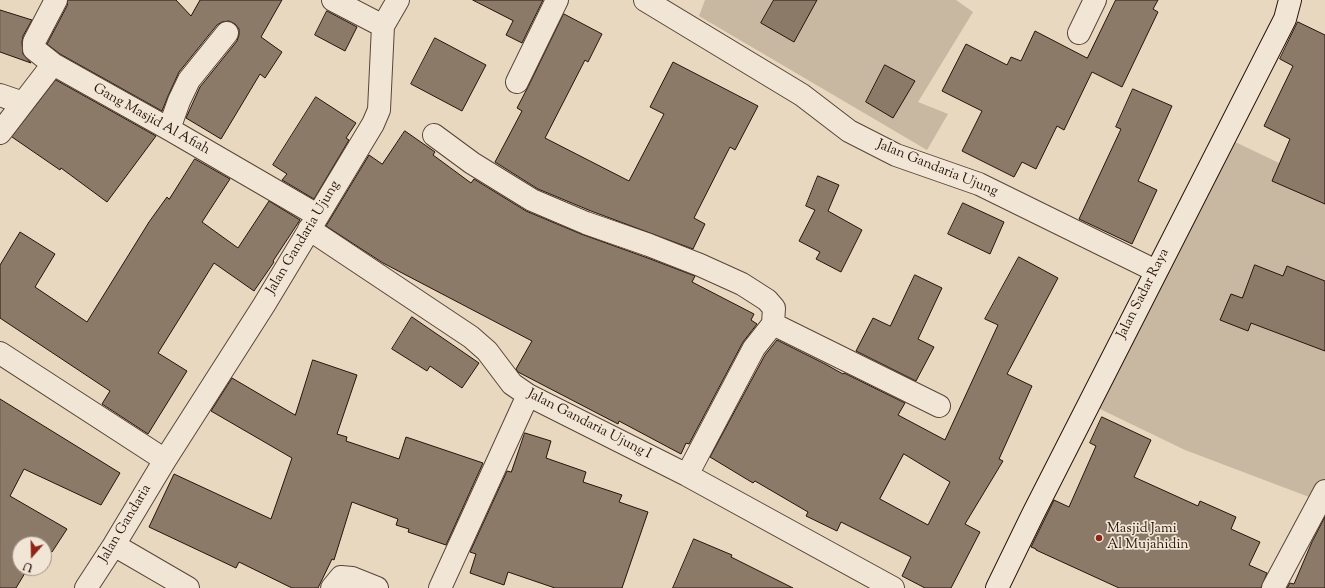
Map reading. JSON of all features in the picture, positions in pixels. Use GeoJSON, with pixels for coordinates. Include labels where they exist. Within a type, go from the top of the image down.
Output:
{"type":"FeatureCollection","features":[{"type":"Feature","properties":{"kind":"street","name":"Gang Masjid Al Afiah"},"geometry":{"type":"LineString","coordinates":[[56,0],[33,45],[34,49],[52,64],[169,129],[313,222]]}},
{"type":"Feature","properties":{"kind":"street"},"geometry":{"type":"LineString","coordinates":[[333,0],[383,26]]}},
{"type":"Feature","properties":{"kind":"street","name":"Jalan Gandaria Ujung"},"geometry":{"type":"LineString","coordinates":[[165,460],[264,305],[373,124],[379,110],[383,26],[398,0]]}},
{"type":"Feature","properties":{"kind":"street"},"geometry":{"type":"LineString","coordinates":[[517,82],[557,0]]}},
{"type":"Feature","properties":{"kind":"street","name":"Jalan Gandaria Ujung"},"geometry":{"type":"LineString","coordinates":[[645,0],[802,95],[849,131],[896,154],[979,184],[1156,271]]}},
{"type":"Feature","properties":{"kind":"street"},"geometry":{"type":"LineString","coordinates":[[1078,33],[1095,0]]}},
{"type":"Feature","properties":{"kind":"street","name":"Jalan Sadar Raya"},"geometry":{"type":"LineString","coordinates":[[997,588],[1033,514],[1285,19],[1290,0]]}},
{"type":"Feature","properties":{"kind":"street"},"geometry":{"type":"LineString","coordinates":[[169,129],[179,101],[190,80],[227,33]]}},
{"type":"Feature","properties":{"kind":"street"},"geometry":{"type":"LineString","coordinates":[[0,133],[52,64]]}},
{"type":"Feature","properties":{"kind":"street"},"geometry":{"type":"LineString","coordinates":[[0,95],[23,103]]}},
{"type":"Feature","properties":{"kind":"street"},"geometry":{"type":"LineString","coordinates":[[434,135],[472,163],[532,200],[586,223],[700,265],[742,284],[767,300],[774,308],[774,324],[754,348],[687,475]]}},
{"type":"Feature","properties":{"kind":"street","name":"Jalan Gandaria Ujung I"},"geometry":{"type":"LineString","coordinates":[[313,222],[471,337],[487,351],[512,384],[528,395],[687,475],[893,588]]}},
{"type":"Feature","properties":{"kind":"street"},"geometry":{"type":"LineString","coordinates":[[774,324],[939,406]]}},
{"type":"Feature","properties":{"kind":"street"},"geometry":{"type":"LineString","coordinates":[[0,353],[165,460]]}},
{"type":"Feature","properties":{"kind":"street"},"geometry":{"type":"LineString","coordinates":[[440,588],[528,395]]}},
{"type":"Feature","properties":{"kind":"street","name":"Jalan Gandaria"},"geometry":{"type":"LineString","coordinates":[[86,588],[114,545],[165,460]]}},
{"type":"Feature","properties":{"kind":"street"},"geometry":{"type":"LineString","coordinates":[[1273,588],[1325,491]]}},
{"type":"Feature","properties":{"kind":"street"},"geometry":{"type":"LineString","coordinates":[[114,545],[188,588]]}},
{"type":"Feature","properties":{"kind":"street"},"geometry":{"type":"LineString","coordinates":[[332,588],[341,577],[347,576],[377,588]]}},
{"type":"Feature","properties":{"kind":"shaded area"},"geometry":{"type":"Polygon","coordinates":[[[705,0],[956,0],[973,12],[918,102],[948,114],[927,150],[699,16],[705,0]]]}},
{"type":"Feature","properties":{"kind":"shaded area"},"geometry":{"type":"Polygon","coordinates":[[[1229,139],[1325,185],[1325,503],[1185,450],[1098,408],[1229,139]]]}},
{"type":"Feature","properties":{"kind":"building"},"geometry":{"type":"Polygon","coordinates":[[[68,0],[176,0],[191,16],[200,0],[282,0],[261,37],[282,52],[265,78],[260,74],[221,139],[186,118],[200,87],[237,41],[239,29],[235,24],[229,21],[222,22],[217,25],[179,72],[162,111],[60,54],[47,44],[67,6],[68,0]]]}},
{"type":"Feature","properties":{"kind":"building"},"geometry":{"type":"Polygon","coordinates":[[[473,0],[543,0],[522,43],[506,35],[513,21],[473,0]]]}},
{"type":"Feature","properties":{"kind":"building"},"geometry":{"type":"Polygon","coordinates":[[[774,0],[817,0],[794,42],[761,23],[774,0]]]}},
{"type":"Feature","properties":{"kind":"building"},"geometry":{"type":"Polygon","coordinates":[[[1116,0],[1158,0],[1153,9],[1158,12],[1122,87],[1092,72],[1064,130],[1057,126],[1036,169],[1022,162],[1014,177],[962,151],[982,111],[942,91],[966,44],[1007,65],[1011,57],[1021,61],[1035,31],[1087,58],[1116,0]]]}},
{"type":"Feature","properties":{"kind":"building"},"geometry":{"type":"Polygon","coordinates":[[[0,10],[32,20],[23,36],[22,42],[23,54],[31,63],[0,52],[0,10]]]}},
{"type":"Feature","properties":{"kind":"building"},"geometry":{"type":"Polygon","coordinates":[[[327,11],[357,27],[345,51],[315,35],[327,11]]]}},
{"type":"Feature","properties":{"kind":"building"},"geometry":{"type":"Polygon","coordinates":[[[564,14],[602,34],[588,62],[585,60],[545,138],[629,181],[664,114],[650,107],[673,62],[758,106],[735,150],[730,147],[694,218],[705,224],[693,249],[591,211],[538,189],[495,162],[522,111],[517,108],[564,14]]]}},
{"type":"Feature","properties":{"kind":"building"},"geometry":{"type":"Polygon","coordinates":[[[1298,22],[1325,35],[1325,204],[1272,181],[1290,139],[1264,126],[1293,66],[1280,59],[1298,22]]]}},
{"type":"Feature","properties":{"kind":"building"},"geometry":{"type":"Polygon","coordinates":[[[435,38],[486,65],[462,111],[411,84],[435,38]]]}},
{"type":"Feature","properties":{"kind":"building"},"geometry":{"type":"Polygon","coordinates":[[[885,65],[915,81],[893,118],[866,102],[885,65]]]}},
{"type":"Feature","properties":{"kind":"building"},"geometry":{"type":"Polygon","coordinates":[[[56,80],[156,136],[107,202],[61,168],[60,170],[12,137],[56,80]]]}},
{"type":"Feature","properties":{"kind":"building"},"geometry":{"type":"Polygon","coordinates":[[[1133,89],[1172,106],[1138,181],[1157,190],[1132,244],[1079,219],[1121,129],[1116,127],[1133,89]]]}},
{"type":"Feature","properties":{"kind":"building"},"geometry":{"type":"Polygon","coordinates":[[[316,97],[356,123],[346,138],[349,140],[314,199],[282,180],[287,174],[273,165],[316,97]]]}},
{"type":"Feature","properties":{"kind":"building"},"geometry":{"type":"Polygon","coordinates":[[[405,131],[435,152],[433,155],[471,183],[474,179],[526,211],[581,234],[695,276],[692,282],[754,314],[751,320],[757,324],[743,342],[689,444],[686,443],[681,454],[619,421],[618,424],[518,372],[516,369],[532,341],[383,263],[326,226],[369,155],[382,164],[405,131]]]}},
{"type":"Feature","properties":{"kind":"building"},"geometry":{"type":"Polygon","coordinates":[[[195,159],[230,179],[202,222],[238,248],[269,201],[300,220],[254,291],[214,263],[158,353],[187,371],[148,434],[102,404],[110,391],[0,318],[0,265],[20,232],[55,254],[35,287],[87,322],[149,222],[167,197],[169,199],[195,159]]]}},
{"type":"Feature","properties":{"kind":"building"},"geometry":{"type":"Polygon","coordinates":[[[818,176],[839,185],[828,211],[862,230],[841,272],[816,259],[820,252],[799,241],[815,210],[806,206],[818,176]]]}},
{"type":"Feature","properties":{"kind":"building"},"geometry":{"type":"Polygon","coordinates":[[[963,203],[1004,222],[990,254],[948,234],[963,203]]]}},
{"type":"Feature","properties":{"kind":"building"},"geometry":{"type":"Polygon","coordinates":[[[1019,257],[1058,278],[1007,374],[1032,386],[999,459],[1003,461],[965,524],[980,532],[951,588],[925,588],[902,576],[911,557],[841,522],[837,531],[806,516],[808,512],[755,481],[753,483],[710,457],[765,355],[777,340],[843,374],[844,373],[905,403],[898,415],[945,440],[998,325],[985,319],[1019,257]],[[904,454],[880,499],[928,525],[950,482],[904,454]]]}},
{"type":"Feature","properties":{"kind":"building"},"geometry":{"type":"Polygon","coordinates":[[[1255,265],[1283,276],[1287,266],[1325,281],[1325,351],[1251,323],[1248,331],[1220,320],[1231,294],[1242,298],[1255,265]]]}},
{"type":"Feature","properties":{"kind":"building"},"geometry":{"type":"Polygon","coordinates":[[[915,275],[942,288],[918,339],[934,347],[916,381],[856,351],[873,318],[890,326],[915,275]]]}},
{"type":"Feature","properties":{"kind":"building"},"geometry":{"type":"Polygon","coordinates":[[[412,317],[479,363],[462,388],[430,366],[427,371],[392,349],[412,317]]]}},
{"type":"Feature","properties":{"kind":"building"},"geometry":{"type":"Polygon","coordinates":[[[313,360],[357,375],[337,434],[347,437],[346,441],[399,459],[406,437],[483,463],[446,545],[408,532],[409,529],[396,525],[398,519],[352,502],[334,560],[332,559],[318,588],[292,588],[239,562],[236,568],[149,527],[174,474],[271,519],[292,458],[211,411],[232,378],[295,415],[313,360]]]}},
{"type":"Feature","properties":{"kind":"building"},"geometry":{"type":"Polygon","coordinates":[[[0,399],[120,473],[101,505],[24,469],[10,496],[67,529],[52,552],[52,536],[12,536],[12,576],[23,576],[16,588],[0,588],[0,399]]]}},
{"type":"Feature","properties":{"kind":"building"},"geometry":{"type":"Polygon","coordinates":[[[1102,417],[1151,440],[1134,477],[1198,506],[1200,501],[1236,517],[1231,529],[1260,542],[1249,565],[1267,573],[1261,588],[1119,588],[1031,547],[1054,500],[1069,507],[1096,446],[1090,443],[1102,417]]]}},
{"type":"Feature","properties":{"kind":"building"},"geometry":{"type":"Polygon","coordinates":[[[525,433],[551,441],[546,458],[586,472],[583,482],[622,495],[619,502],[648,512],[622,588],[555,588],[508,572],[504,585],[470,573],[476,554],[470,552],[507,471],[511,472],[525,433]]]}},
{"type":"Feature","properties":{"kind":"building"},"geometry":{"type":"Polygon","coordinates":[[[1325,517],[1325,588],[1287,588],[1290,583],[1294,584],[1312,542],[1325,517]]]}},
{"type":"Feature","properties":{"kind":"building"},"geometry":{"type":"Polygon","coordinates":[[[694,539],[732,555],[731,557],[793,588],[673,588],[694,539]]]}},
{"type":"Feature","properties":{"kind":"place","name":"Masjid Jami Al Mujahidin"},"geometry":{"type":"Point","coordinates":[1099,538]}}]}
